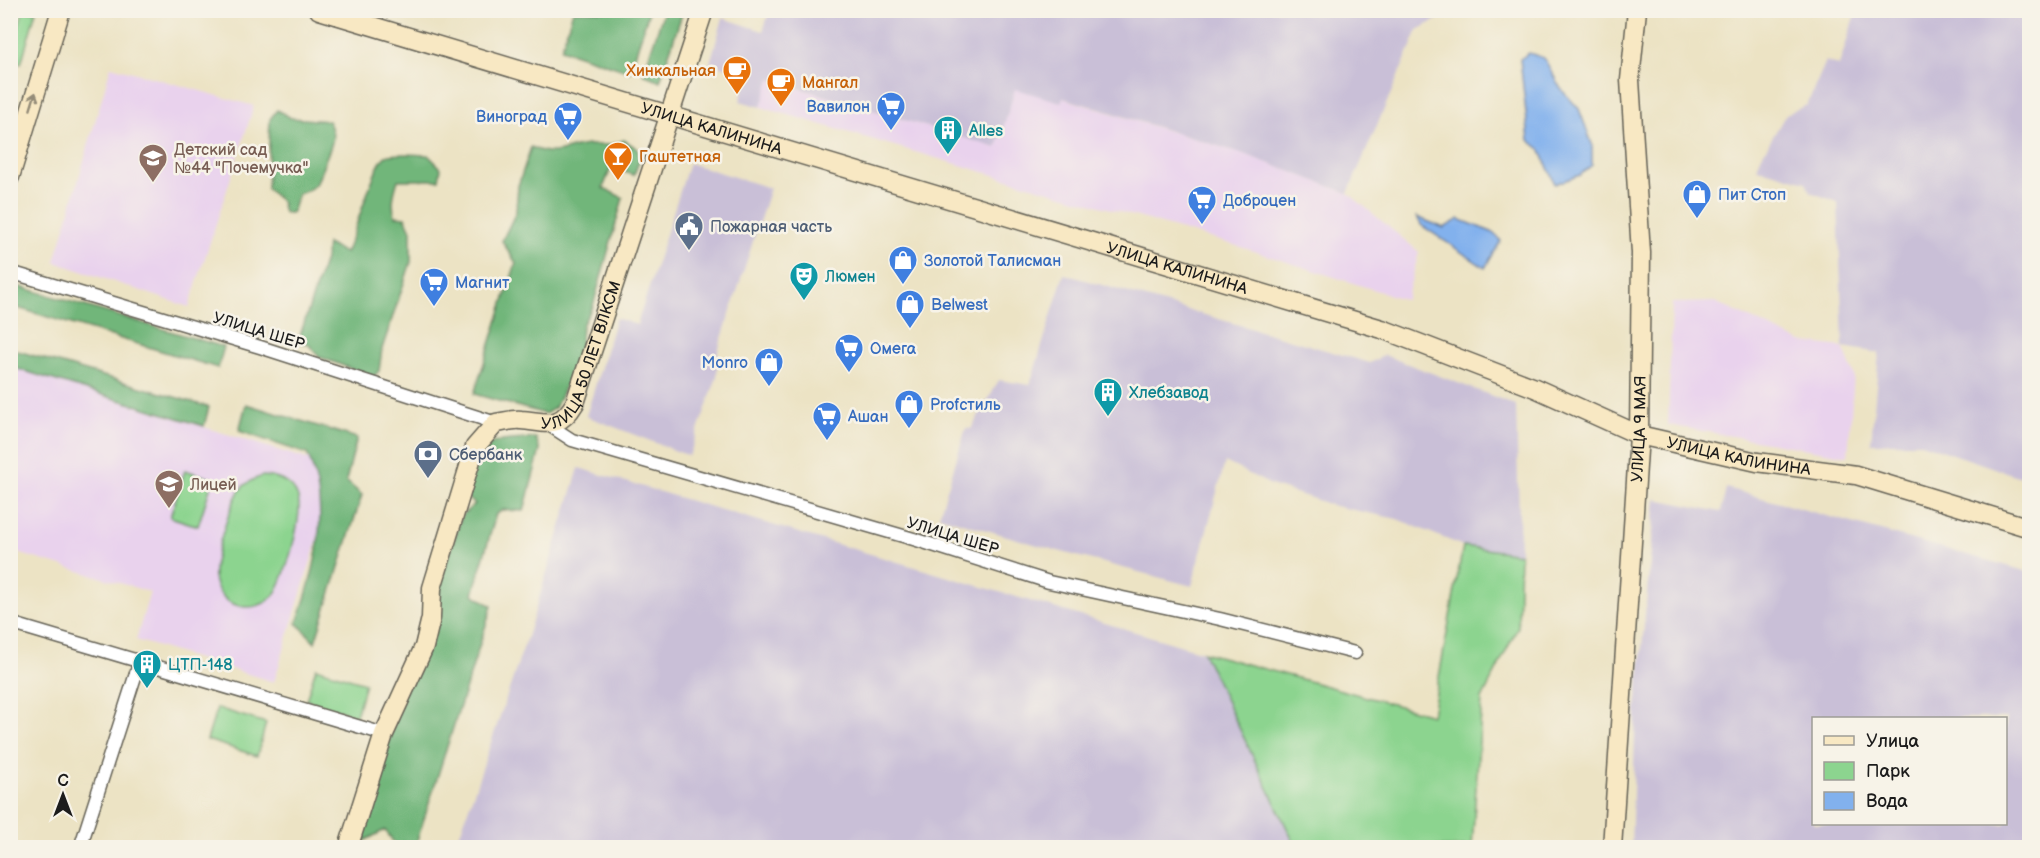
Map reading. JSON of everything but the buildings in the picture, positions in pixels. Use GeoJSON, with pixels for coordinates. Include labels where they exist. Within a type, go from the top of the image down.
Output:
{"type":"FeatureCollection","features":[{"type":"Feature","properties":{"kind":"street"},"geometry":{"type":"LineString","coordinates":[[10,177],[61,10]]}},
{"type":"Feature","properties":{"kind":"street","name":"УЛИЦА КАЛИНИНА"},"geometry":{"type":"LineString","coordinates":[[319,10],[1382,329],[1535,388],[1639,435],[1758,462],[1856,475],[2030,528]]}},
{"type":"Feature","properties":{"kind":"street","name":"УЛИЦА 50 ЛЕТ ВЛКСМ"},"geometry":{"type":"LineString","coordinates":[[496,423],[519,420],[549,425],[567,416],[575,403],[704,10]]}},
{"type":"Feature","properties":{"kind":"street","name":"УЛИЦА 9 МАЯ"},"geometry":{"type":"LineString","coordinates":[[1612,848],[1639,435],[1641,253],[1630,80],[1637,10]]}},
{"type":"Feature","properties":{"kind":"street","name":"УЛИЦА ШЕР"},"geometry":{"type":"LineString","coordinates":[[10,272],[260,347],[496,423]]}},
{"type":"Feature","properties":{"kind":"street"},"geometry":{"type":"LineString","coordinates":[[348,848],[384,734],[424,647],[431,618],[432,588],[475,447],[496,423]]}},
{"type":"Feature","properties":{"kind":"street","name":"УЛИЦА ШЕР"},"geometry":{"type":"LineString","coordinates":[[549,425],[572,440],[917,540],[1049,582],[1220,619],[1355,653]]}},
{"type":"Feature","properties":{"kind":"street"},"geometry":{"type":"LineString","coordinates":[[10,622],[384,734]]}},
{"type":"Feature","properties":{"kind":"street"},"geometry":{"type":"LineString","coordinates":[[80,848],[140,661]]}},
{"type":"Feature","properties":{"kind":"shaded area"},"geometry":{"type":"Polygon","coordinates":[[[770,10],[1453,11],[1418,30],[1348,193],[1244,154],[1100,109],[1063,98],[1061,102],[1015,89],[997,148],[770,79],[761,107],[740,101],[748,74],[710,63],[723,18],[763,31],[770,10]]]}},
{"type":"Feature","properties":{"kind":"shaded area"},"geometry":{"type":"Polygon","coordinates":[[[1856,11],[2029,11],[2029,480],[1921,443],[1871,443],[1879,353],[1843,347],[1838,202],[1810,192],[1806,182],[1757,168],[1786,114],[1807,105],[1826,61],[1839,66],[1856,11]]]}},
{"type":"Feature","properties":{"kind":"shaded area","name":"Детский сад №44 \"Почемучка\""},"geometry":{"type":"Polygon","coordinates":[[[111,66],[254,106],[189,307],[55,262],[111,66]]]}},
{"type":"Feature","properties":{"kind":"shaded area"},"geometry":{"type":"Polygon","coordinates":[[[769,79],[997,148],[1015,88],[1061,102],[1062,98],[1244,154],[1348,193],[1419,252],[1406,300],[1244,248],[761,107],[769,79]]]}},
{"type":"Feature","properties":{"kind":"shaded area"},"geometry":{"type":"Polygon","coordinates":[[[689,163],[770,188],[718,351],[717,377],[689,456],[586,416],[616,318],[637,325],[689,163]]]}},
{"type":"Feature","properties":{"kind":"shaded area"},"geometry":{"type":"Polygon","coordinates":[[[1064,274],[1370,363],[1384,355],[1516,405],[1520,554],[1463,546],[1397,519],[1335,506],[1271,485],[1225,462],[1192,586],[1058,551],[939,516],[966,428],[971,429],[999,380],[1030,385],[1064,274]]]}},
{"type":"Feature","properties":{"kind":"shaded area"},"geometry":{"type":"Polygon","coordinates":[[[1715,302],[1801,342],[1843,347],[1854,375],[1848,456],[1668,425],[1672,303],[1715,302]]]}},
{"type":"Feature","properties":{"kind":"shaded area","name":"Лицей"},"geometry":{"type":"Polygon","coordinates":[[[10,367],[339,469],[274,682],[136,640],[150,592],[11,551],[10,367]]]}},
{"type":"Feature","properties":{"kind":"shaded area"},"geometry":{"type":"Polygon","coordinates":[[[579,468],[1203,652],[1296,847],[455,848],[528,634],[579,468]]]}},
{"type":"Feature","properties":{"kind":"shaded area"},"geometry":{"type":"Polygon","coordinates":[[[1726,488],[2029,572],[2029,847],[1631,847],[1636,711],[1656,499],[1721,512],[1726,488]]]}},
{"type":"Feature","properties":{"kind":"green space"},"geometry":{"type":"Polygon","coordinates":[[[23,11],[36,11],[21,64],[11,62],[11,53],[23,11]]]}},
{"type":"Feature","properties":{"kind":"green space"},"geometry":{"type":"Polygon","coordinates":[[[573,11],[649,11],[630,72],[561,49],[573,11]]]}},
{"type":"Feature","properties":{"kind":"green space"},"geometry":{"type":"Polygon","coordinates":[[[664,11],[683,11],[660,81],[643,74],[664,11]]]}},
{"type":"Feature","properties":{"kind":"green space"},"geometry":{"type":"Polygon","coordinates":[[[277,110],[291,118],[328,121],[333,134],[331,146],[318,180],[311,188],[298,194],[292,213],[284,213],[281,201],[267,189],[270,119],[277,110]]]}},
{"type":"Feature","properties":{"kind":"green space"},"geometry":{"type":"Polygon","coordinates":[[[624,140],[638,149],[640,159],[634,175],[611,168],[603,188],[623,198],[593,306],[582,325],[580,354],[555,408],[545,414],[474,394],[516,263],[502,241],[516,212],[518,186],[531,147],[541,151],[556,152],[624,140]]]}},
{"type":"Feature","properties":{"kind":"green space"},"geometry":{"type":"Polygon","coordinates":[[[428,155],[441,168],[439,180],[398,180],[394,194],[395,216],[405,217],[411,230],[411,262],[382,349],[379,371],[373,377],[320,357],[308,344],[298,342],[325,259],[327,244],[345,253],[376,170],[386,156],[428,155]]]}},
{"type":"Feature","properties":{"kind":"green space"},"geometry":{"type":"Polygon","coordinates":[[[14,285],[224,347],[218,368],[11,306],[14,285]]]}},
{"type":"Feature","properties":{"kind":"green space"},"geometry":{"type":"Polygon","coordinates":[[[11,349],[209,407],[204,426],[11,367],[11,349]]]}},
{"type":"Feature","properties":{"kind":"green space"},"geometry":{"type":"Polygon","coordinates":[[[246,404],[357,438],[346,481],[362,495],[315,642],[297,623],[310,581],[318,538],[319,496],[315,475],[307,454],[239,431],[246,404]]]}},
{"type":"Feature","properties":{"kind":"green space"},"geometry":{"type":"Polygon","coordinates":[[[536,438],[540,450],[524,511],[503,510],[496,514],[473,594],[492,606],[415,847],[397,847],[385,830],[362,842],[357,836],[462,515],[475,504],[466,497],[480,454],[492,443],[536,438]]]}},
{"type":"Feature","properties":{"kind":"green space"},"geometry":{"type":"Polygon","coordinates":[[[185,470],[213,479],[198,526],[170,517],[185,470]]]}},
{"type":"Feature","properties":{"kind":"green space"},"geometry":{"type":"Polygon","coordinates":[[[263,476],[283,481],[291,486],[297,495],[299,504],[296,531],[283,577],[273,596],[259,605],[242,607],[231,603],[220,592],[216,585],[214,569],[223,532],[236,497],[245,485],[263,476]]]}},
{"type":"Feature","properties":{"kind":"green space"},"geometry":{"type":"Polygon","coordinates":[[[1463,546],[1520,554],[1518,627],[1482,699],[1472,847],[1296,847],[1203,652],[1432,715],[1463,546]]]}},
{"type":"Feature","properties":{"kind":"green space"},"geometry":{"type":"Polygon","coordinates":[[[316,668],[365,683],[356,716],[306,700],[316,668]]]}},
{"type":"Feature","properties":{"kind":"green space"},"geometry":{"type":"Polygon","coordinates":[[[217,708],[266,723],[257,756],[207,740],[217,708]]]}},
{"type":"Feature","properties":{"kind":"water"},"geometry":{"type":"Polygon","coordinates":[[[1529,53],[1544,58],[1561,89],[1579,109],[1592,144],[1592,165],[1580,175],[1555,184],[1540,149],[1529,140],[1520,59],[1529,53]]]}},
{"type":"Feature","properties":{"kind":"water"},"geometry":{"type":"Polygon","coordinates":[[[1417,217],[1444,228],[1459,219],[1494,233],[1501,241],[1485,268],[1421,225],[1417,217]]]}},
{"type":"Feature","properties":{"kind":"place","name":"Хинкальная"},"geometry":{"type":"Point","coordinates":[737,96]}},
{"type":"Feature","properties":{"kind":"place","name":"Мангал"},"geometry":{"type":"Point","coordinates":[781,108]}},
{"type":"Feature","properties":{"kind":"place","name":"Вавилон"},"geometry":{"type":"Point","coordinates":[891,132]}},
{"type":"Feature","properties":{"kind":"place","name":"Виноград"},"geometry":{"type":"Point","coordinates":[568,142]}},
{"type":"Feature","properties":{"kind":"place","name":"Alles"},"geometry":{"type":"Point","coordinates":[948,156]}},
{"type":"Feature","properties":{"kind":"place","name":"Гаштетная"},"geometry":{"type":"Point","coordinates":[618,182]}},
{"type":"Feature","properties":{"kind":"place","name":"Детский сад №44 \"Почемучка\""},"geometry":{"type":"Point","coordinates":[153,184]}},
{"type":"Feature","properties":{"kind":"place","name":"Пит Стоп"},"geometry":{"type":"Point","coordinates":[1697,220]}},
{"type":"Feature","properties":{"kind":"place","name":"Доброцен"},"geometry":{"type":"Point","coordinates":[1202,226]}},
{"type":"Feature","properties":{"kind":"place","name":"Пожарная часть"},"geometry":{"type":"Point","coordinates":[689,252]}},
{"type":"Feature","properties":{"kind":"place","name":"Золотой Талисман"},"geometry":{"type":"Point","coordinates":[903,286]}},
{"type":"Feature","properties":{"kind":"place","name":"Люмен"},"geometry":{"type":"Point","coordinates":[804,302]}},
{"type":"Feature","properties":{"kind":"place","name":"Магнит"},"geometry":{"type":"Point","coordinates":[434,308]}},
{"type":"Feature","properties":{"kind":"place","name":"Belwest"},"geometry":{"type":"Point","coordinates":[910,330]}},
{"type":"Feature","properties":{"kind":"place","name":"Омега"},"geometry":{"type":"Point","coordinates":[849,374]}},
{"type":"Feature","properties":{"kind":"place","name":"Monro"},"geometry":{"type":"Point","coordinates":[769,388]}},
{"type":"Feature","properties":{"kind":"place","name":"Хлебзавод"},"geometry":{"type":"Point","coordinates":[1108,418]}},
{"type":"Feature","properties":{"kind":"place","name":"Profстиль"},"geometry":{"type":"Point","coordinates":[909,430]}},
{"type":"Feature","properties":{"kind":"place","name":"Ашан"},"geometry":{"type":"Point","coordinates":[827,442]}},
{"type":"Feature","properties":{"kind":"place","name":"Сбербанк"},"geometry":{"type":"Point","coordinates":[428,480]}},
{"type":"Feature","properties":{"kind":"place","name":"Лицей"},"geometry":{"type":"Point","coordinates":[169,510]}},
{"type":"Feature","properties":{"kind":"place","name":"ЦТП-148"},"geometry":{"type":"Point","coordinates":[147,690]}}]}
